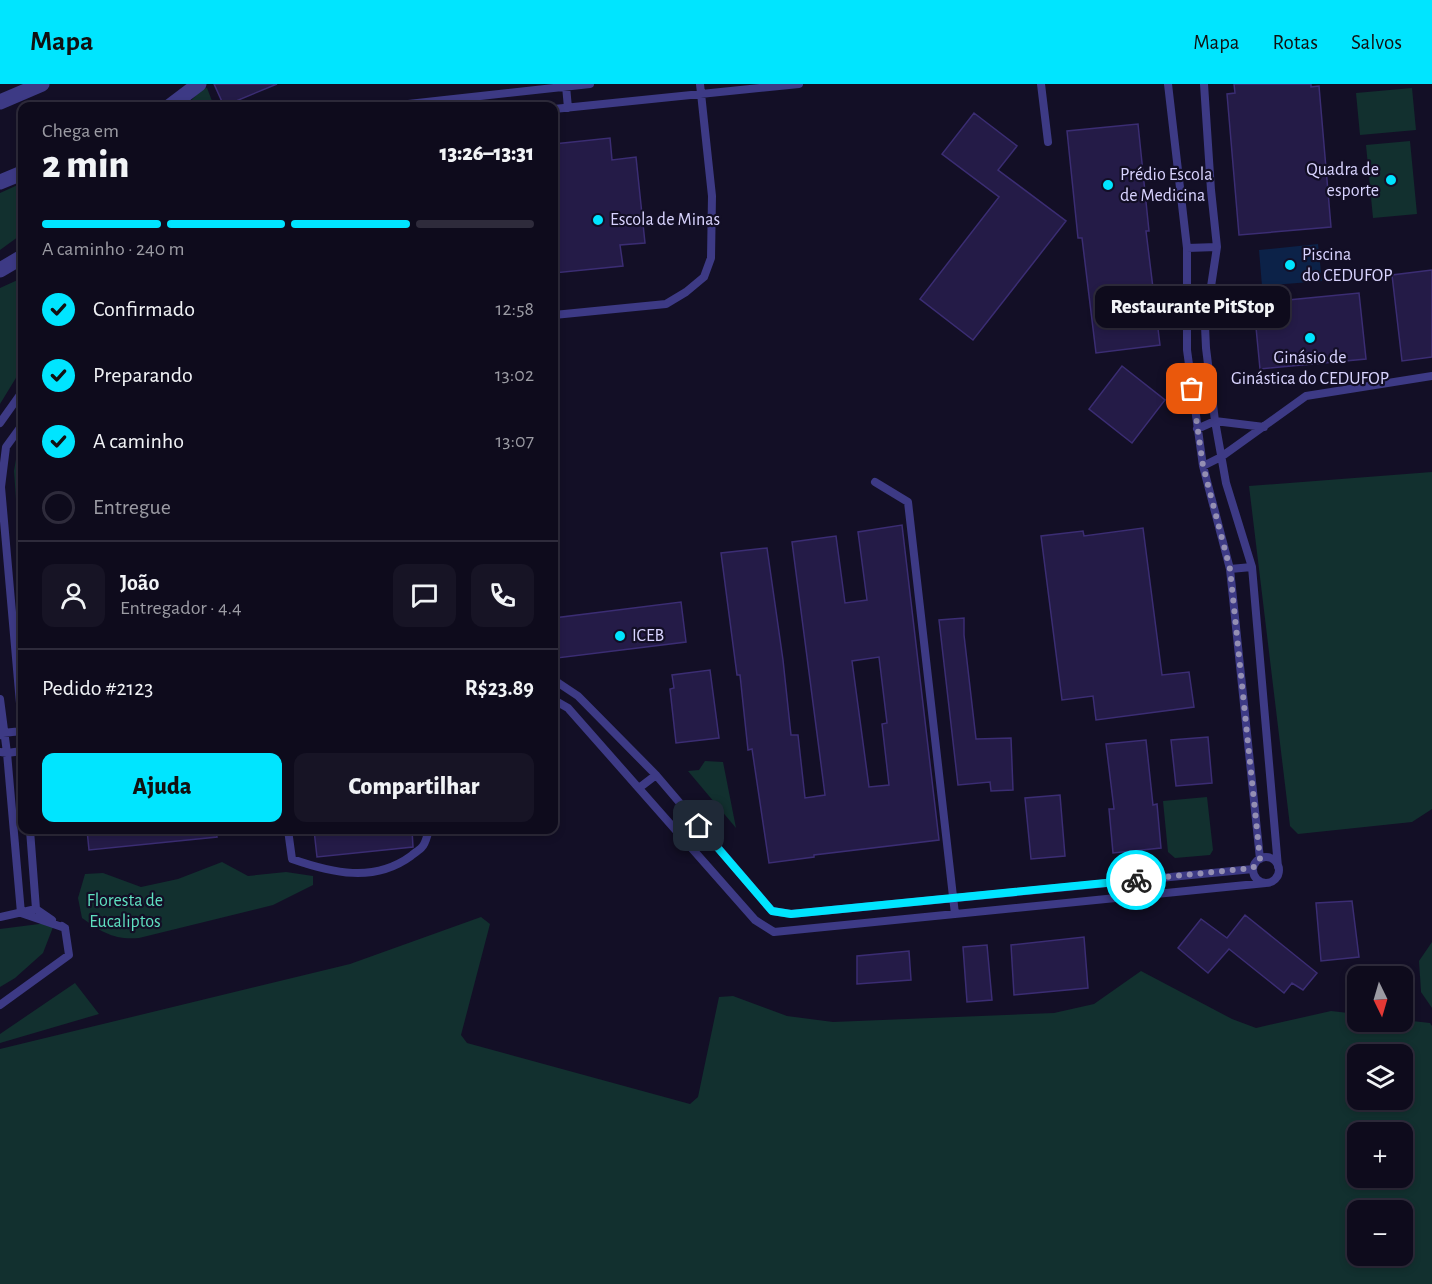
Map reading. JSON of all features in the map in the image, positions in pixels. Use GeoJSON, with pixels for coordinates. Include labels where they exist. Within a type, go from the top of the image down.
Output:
{"type":"FeatureCollection","features":[{"type":"Feature","properties":{"kind":"street"},"geometry":{"type":"LineString","coordinates":[[0,102],[42,84]]}},
{"type":"Feature","properties":{"kind":"street"},"geometry":{"type":"LineString","coordinates":[[175,102],[199,84]]}},
{"type":"Feature","properties":{"kind":"street"},"geometry":{"type":"LineString","coordinates":[[0,182],[18,174]]}},
{"type":"Feature","properties":{"kind":"street"},"geometry":{"type":"LineString","coordinates":[[0,270],[18,259]]}},
{"type":"Feature","properties":{"kind":"lane"},"geometry":{"type":"LineString","coordinates":[[437,102],[590,84]]}},
{"type":"Feature","properties":{"kind":"lane"},"geometry":{"type":"LineString","coordinates":[[558,315],[666,304],[686,292],[704,276],[711,258],[712,196],[700,84]]}},
{"type":"Feature","properties":{"kind":"lane"},"geometry":{"type":"LineString","coordinates":[[558,109],[800,84]]}},
{"type":"Feature","properties":{"kind":"lane"},"geometry":{"type":"LineString","coordinates":[[1041,84],[1048,142]]}},
{"type":"Feature","properties":{"kind":"lane"},"geometry":{"type":"LineString","coordinates":[[558,683],[578,696],[656,775],[772,911],[791,914],[1253,868],[1260,859],[1230,569],[1203,466],[1186,350],[1187,248],[1168,84]]}},
{"type":"Feature","properties":{"kind":"lane"},"geometry":{"type":"LineString","coordinates":[[558,702],[568,708],[754,920],[774,932],[1266,883],[1276,878],[1278,867],[1252,567],[1226,483],[1221,458],[1205,326],[1217,247],[1204,84]]}},
{"type":"Feature","properties":{"kind":"lane"},"geometry":{"type":"LineString","coordinates":[[566,86],[568,108]]}},
{"type":"Feature","properties":{"kind":"lane"},"geometry":{"type":"LineString","coordinates":[[1187,248],[1217,247]]}},
{"type":"Feature","properties":{"kind":"lane"},"geometry":{"type":"LineString","coordinates":[[1203,466],[1221,458],[1306,396],[1432,376]]}},
{"type":"Feature","properties":{"kind":"lane"},"geometry":{"type":"LineString","coordinates":[[0,423],[18,398]]}},
{"type":"Feature","properties":{"kind":"lane"},"geometry":{"type":"LineString","coordinates":[[1197,429],[1215,421],[1264,427]]}},
{"type":"Feature","properties":{"kind":"lane"},"geometry":{"type":"LineString","coordinates":[[18,430],[6,447],[1,487],[18,680]]}},
{"type":"Feature","properties":{"kind":"lane"},"geometry":{"type":"LineString","coordinates":[[875,482],[908,502],[956,914]]}},
{"type":"Feature","properties":{"kind":"lane"},"geometry":{"type":"LineString","coordinates":[[1230,569],[1252,567]]}},
{"type":"Feature","properties":{"kind":"lane"},"geometry":{"type":"LineString","coordinates":[[0,699],[21,913]]}},
{"type":"Feature","properties":{"kind":"lane"},"geometry":{"type":"LineString","coordinates":[[2,734],[18,732]]}},
{"type":"Feature","properties":{"kind":"lane"},"geometry":{"type":"LineString","coordinates":[[639,788],[656,775]]}},
{"type":"Feature","properties":{"kind":"lane"},"geometry":{"type":"LineString","coordinates":[[30,834],[36,909]]}},
{"type":"Feature","properties":{"kind":"lane"},"geometry":{"type":"LineString","coordinates":[[289,834],[292,859],[324,870],[359,873],[380,872],[400,864],[423,847],[428,834]]}},
{"type":"Feature","properties":{"kind":"lane"},"geometry":{"type":"LineString","coordinates":[[1260,859],[1273,860],[1278,867]]}},
{"type":"Feature","properties":{"kind":"lane"},"geometry":{"type":"LineString","coordinates":[[1253,868],[1258,880],[1266,883]]}},
{"type":"Feature","properties":{"kind":"lane"},"geometry":{"type":"LineString","coordinates":[[0,918],[36,909],[65,928],[69,955],[0,1005]]}},
{"type":"Feature","properties":{"kind":"lane"},"geometry":{"type":"LineString","coordinates":[[21,913],[65,928]]}},
{"type":"Feature","properties":{"kind":"green space"},"geometry":{"type":"Polygon","coordinates":[[[207,88],[212,102],[190,102],[202,89],[207,88]]]}},
{"type":"Feature","properties":{"kind":"green space"},"geometry":{"type":"Polygon","coordinates":[[[1412,88],[1416,130],[1360,135],[1356,93],[1412,88]]]}},
{"type":"Feature","properties":{"kind":"green space","name":"Quadra de esporte"},"geometry":{"type":"Polygon","coordinates":[[[1410,141],[1417,214],[1373,218],[1366,145],[1410,141]]]}},
{"type":"Feature","properties":{"kind":"green space"},"geometry":{"type":"Polygon","coordinates":[[[18,185],[18,237],[0,250],[0,193],[18,185]]]}},
{"type":"Feature","properties":{"kind":"green space"},"geometry":{"type":"Polygon","coordinates":[[[18,280],[18,375],[0,404],[0,288],[18,280]]]}},
{"type":"Feature","properties":{"kind":"green space"},"geometry":{"type":"Polygon","coordinates":[[[18,451],[18,528],[14,471],[18,451]]]}},
{"type":"Feature","properties":{"kind":"green space"},"geometry":{"type":"Polygon","coordinates":[[[1432,472],[1432,809],[1412,822],[1298,834],[1290,826],[1249,486],[1432,472]]]}},
{"type":"Feature","properties":{"kind":"green space"},"geometry":{"type":"Polygon","coordinates":[[[705,761],[723,762],[736,828],[688,771],[699,770],[705,761]]]}},
{"type":"Feature","properties":{"kind":"green space"},"geometry":{"type":"Polygon","coordinates":[[[1207,797],[1213,850],[1210,855],[1175,858],[1168,852],[1163,801],[1207,797]]]}},
{"type":"Feature","properties":{"kind":"green space","name":"Floresta de Eucaliptos"},"geometry":{"type":"Polygon","coordinates":[[[222,862],[248,876],[286,872],[313,876],[313,885],[273,905],[139,938],[122,938],[108,934],[82,918],[78,898],[85,874],[103,873],[141,887],[178,879],[222,862]]]}},
{"type":"Feature","properties":{"kind":"green space"},"geometry":{"type":"Polygon","coordinates":[[[481,917],[490,924],[461,1035],[467,1043],[690,1104],[698,1097],[719,997],[733,996],[787,1016],[833,1022],[1054,1013],[1094,1004],[1141,971],[1232,1019],[1256,1028],[1331,1011],[1347,1013],[1347,1032],[1413,1032],[1413,1021],[1430,1023],[1432,1026],[1432,1284],[0,1284],[0,1049],[350,964],[481,917]]]}},
{"type":"Feature","properties":{"kind":"green space"},"geometry":{"type":"Polygon","coordinates":[[[55,922],[43,953],[15,978],[0,987],[0,929],[55,922]]]}},
{"type":"Feature","properties":{"kind":"green space"},"geometry":{"type":"Polygon","coordinates":[[[1432,942],[1432,1008],[1421,992],[1419,961],[1432,942]]]}},
{"type":"Feature","properties":{"kind":"green space"},"geometry":{"type":"Polygon","coordinates":[[[75,983],[99,1014],[0,1043],[0,1034],[75,983]]]}},
{"type":"Feature","properties":{"kind":"water","name":"Piscina do CEDUFOP"},"geometry":{"type":"Polygon","coordinates":[[[1318,244],[1322,281],[1262,286],[1259,250],[1318,244]]]}},
{"type":"Feature","properties":{"kind":"building"},"geometry":{"type":"Polygon","coordinates":[[[214,84],[277,84],[234,102],[222,102],[214,84]]]}},
{"type":"Feature","properties":{"kind":"building"},"geometry":{"type":"Polygon","coordinates":[[[1234,84],[1311,84],[1311,87],[1319,86],[1331,227],[1239,235],[1227,94],[1235,93],[1234,84]]]}},
{"type":"Feature","properties":{"kind":"building"},"geometry":{"type":"Polygon","coordinates":[[[974,113],[1017,146],[998,170],[1066,221],[973,340],[920,299],[999,197],[942,154],[974,113]]]}},
{"type":"Feature","properties":{"kind":"building"},"geometry":{"type":"Polygon","coordinates":[[[1138,124],[1149,231],[1146,231],[1160,345],[1096,353],[1082,238],[1078,238],[1067,131],[1138,124]]]}},
{"type":"Feature","properties":{"kind":"building","name":"Escola de Minas"},"geometry":{"type":"Polygon","coordinates":[[[610,138],[612,160],[636,157],[645,243],[620,245],[623,266],[558,273],[558,144],[610,138]]]}},
{"type":"Feature","properties":{"kind":"building"},"geometry":{"type":"Polygon","coordinates":[[[1432,270],[1432,357],[1402,361],[1392,275],[1432,270]]]}},
{"type":"Feature","properties":{"kind":"building","name":"Ginásio de Ginástica do CEDUFOP"},"geometry":{"type":"Polygon","coordinates":[[[1359,293],[1366,359],[1260,369],[1255,317],[1280,314],[1278,301],[1359,293]]]}},
{"type":"Feature","properties":{"kind":"building"},"geometry":{"type":"Polygon","coordinates":[[[1122,366],[1165,400],[1132,443],[1089,409],[1122,366]]]}},
{"type":"Feature","properties":{"kind":"building"},"geometry":{"type":"Polygon","coordinates":[[[902,525],[939,840],[814,855],[814,857],[769,863],[752,749],[748,750],[740,675],[737,675],[721,553],[767,548],[791,735],[798,735],[805,798],[825,795],[792,542],[836,536],[845,603],[867,600],[858,532],[902,525]],[[879,657],[852,661],[869,787],[889,785],[882,724],[887,723],[879,657]]]}},
{"type":"Feature","properties":{"kind":"building"},"geometry":{"type":"Polygon","coordinates":[[[1143,528],[1162,675],[1189,672],[1194,707],[1096,720],[1093,696],[1062,700],[1041,536],[1083,531],[1084,536],[1143,528]]]}},
{"type":"Feature","properties":{"kind":"building","name":"ICEB"},"geometry":{"type":"Polygon","coordinates":[[[681,602],[686,642],[558,658],[558,617],[681,602]]]}},
{"type":"Feature","properties":{"kind":"building"},"geometry":{"type":"Polygon","coordinates":[[[964,618],[976,739],[1011,738],[1013,790],[991,791],[990,782],[958,785],[939,620],[964,618]]]}},
{"type":"Feature","properties":{"kind":"building"},"geometry":{"type":"Polygon","coordinates":[[[710,670],[719,738],[676,743],[670,689],[674,688],[672,675],[710,670]]]}},
{"type":"Feature","properties":{"kind":"building"},"geometry":{"type":"Polygon","coordinates":[[[1208,737],[1212,783],[1176,786],[1171,740],[1208,737]]]}},
{"type":"Feature","properties":{"kind":"building"},"geometry":{"type":"Polygon","coordinates":[[[1146,740],[1153,805],[1157,804],[1161,848],[1113,853],[1109,809],[1114,809],[1106,744],[1146,740]]]}},
{"type":"Feature","properties":{"kind":"building"},"geometry":{"type":"Polygon","coordinates":[[[1060,795],[1065,856],[1031,859],[1025,798],[1060,795]]]}},
{"type":"Feature","properties":{"kind":"building"},"geometry":{"type":"Polygon","coordinates":[[[87,834],[217,834],[217,837],[89,850],[87,834]]]}},
{"type":"Feature","properties":{"kind":"building"},"geometry":{"type":"Polygon","coordinates":[[[314,834],[412,834],[413,847],[317,857],[314,834]]]}},
{"type":"Feature","properties":{"kind":"building"},"geometry":{"type":"Polygon","coordinates":[[[1352,901],[1359,957],[1321,961],[1316,903],[1352,901]]]}},
{"type":"Feature","properties":{"kind":"building"},"geometry":{"type":"Polygon","coordinates":[[[1245,915],[1317,973],[1303,990],[1292,983],[1284,993],[1229,949],[1208,973],[1178,948],[1201,919],[1227,938],[1245,915]]]}},
{"type":"Feature","properties":{"kind":"building"},"geometry":{"type":"Polygon","coordinates":[[[1084,937],[1088,988],[1014,995],[1011,945],[1084,937]]]}},
{"type":"Feature","properties":{"kind":"building"},"geometry":{"type":"Polygon","coordinates":[[[987,945],[992,1000],[967,1002],[963,947],[987,945]]]}},
{"type":"Feature","properties":{"kind":"building"},"geometry":{"type":"Polygon","coordinates":[[[909,951],[911,980],[857,984],[857,956],[909,951]]]}},
{"type":"Feature","properties":{"kind":"way so far"},"geometry":{"type":"LineString","coordinates":[[1136,880],[1253,868],[1260,859],[1230,569],[1203,466],[1192,389]]}},
{"type":"Feature","properties":{"kind":"place","name":"Quadra de esporte"},"geometry":{"type":"Point","coordinates":[1391,180]}},
{"type":"Feature","properties":{"kind":"place","name":"Prédio Escola de Medicina"},"geometry":{"type":"Point","coordinates":[1108,185]}},
{"type":"Feature","properties":{"kind":"place","name":"Escola de Minas"},"geometry":{"type":"Point","coordinates":[598,220]}},
{"type":"Feature","properties":{"kind":"place","name":"Piscina do CEDUFOP"},"geometry":{"type":"Point","coordinates":[1290,265]}},
{"type":"Feature","properties":{"kind":"place","name":"Ginásio de Ginástica do CEDUFOP"},"geometry":{"type":"Point","coordinates":[1310,338]}},
{"type":"Feature","properties":{"kind":"place","name":"Restaurante PitStop"},"geometry":{"type":"Point","coordinates":[1192,389]}},
{"type":"Feature","properties":{"kind":"place","name":"ICEB"},"geometry":{"type":"Point","coordinates":[620,636]}},
{"type":"Feature","properties":{"kind":"route"},"geometry":{"type":"LineString","coordinates":[[699,826],[772,911],[791,914],[1136,880]]}}]}
